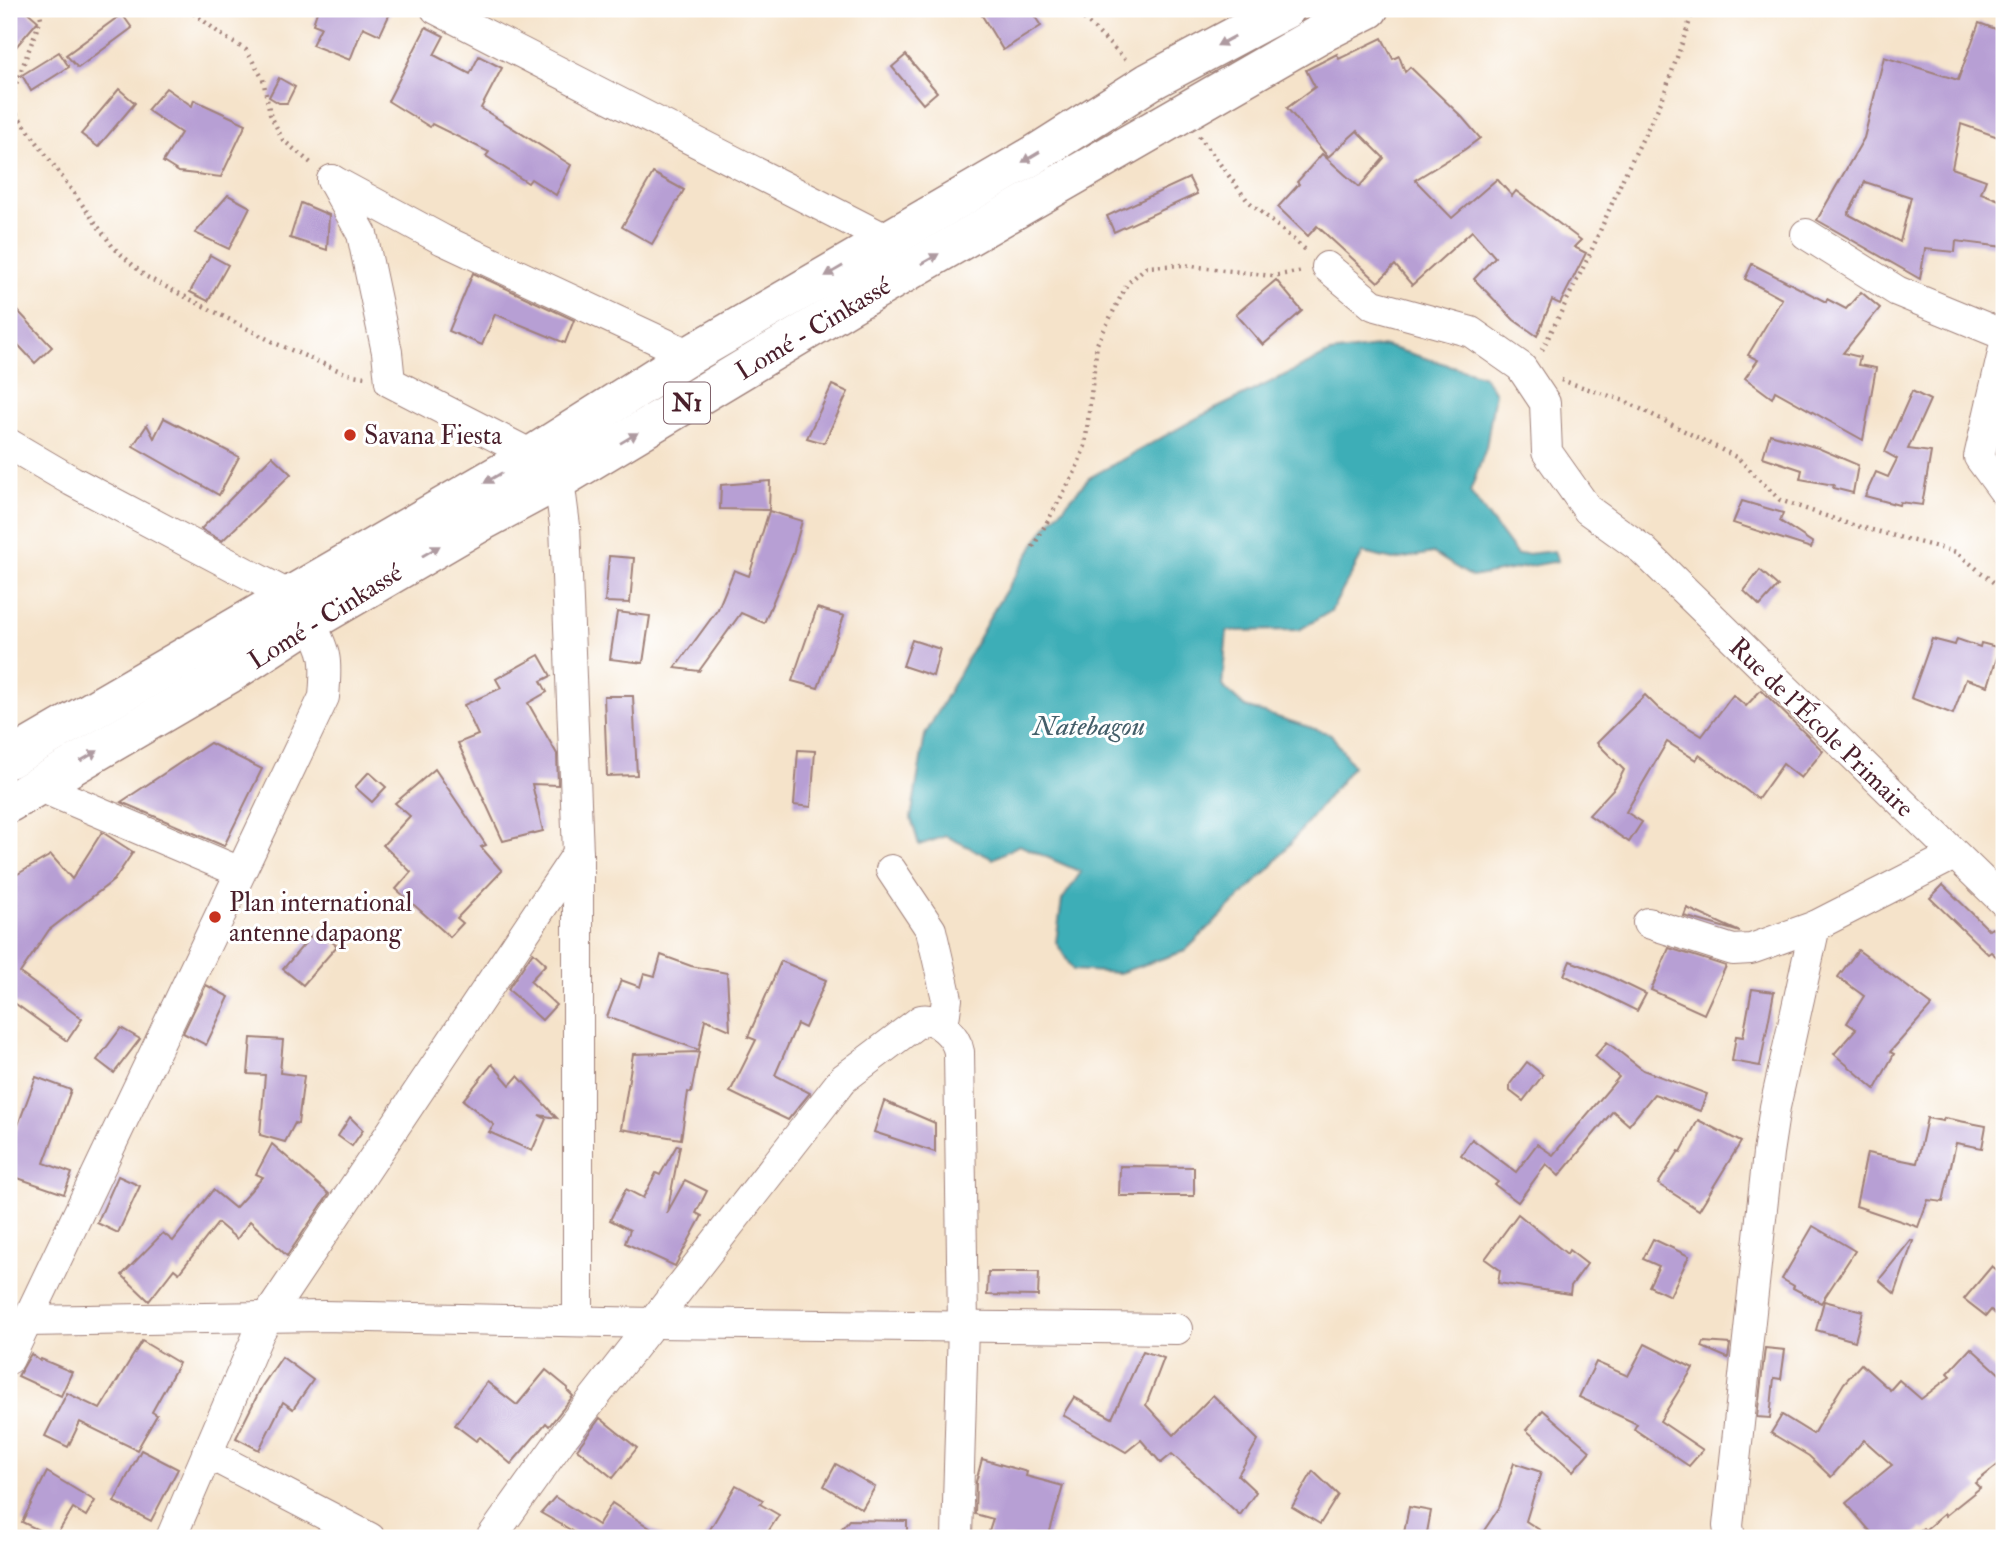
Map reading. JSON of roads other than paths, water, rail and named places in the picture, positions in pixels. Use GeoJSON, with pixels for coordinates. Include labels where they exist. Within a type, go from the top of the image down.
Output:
{"type":"FeatureCollection","features":[{"type":"Feature","properties":{"kind":"highway","name":"Lomé - Cinkassé"},"geometry":{"type":"LineString","coordinates":[[545,467],[690,355],[1034,155],[1149,82],[1286,9]]}},
{"type":"Feature","properties":{"kind":"highway","name":"Lomé - Cinkassé"},"geometry":{"type":"LineString","coordinates":[[9,759],[300,609],[545,467],[837,313],[1182,113],[1368,9]]}},
{"type":"Feature","properties":{"kind":"highway","name":"Lomé - Cinkassé"},"geometry":{"type":"LineString","coordinates":[[23,794],[231,673],[300,609]]}},
{"type":"Feature","properties":{"kind":"street"},"geometry":{"type":"LineString","coordinates":[[438,9],[888,240]]}},
{"type":"Feature","properties":{"kind":"street"},"geometry":{"type":"LineString","coordinates":[[578,1321],[578,853],[565,526],[545,467],[390,382],[387,352],[362,234],[332,180],[443,240],[690,355]]}},
{"type":"Feature","properties":{"kind":"street"},"geometry":{"type":"LineString","coordinates":[[1806,234],[1897,290],[2004,335]]}},
{"type":"Feature","properties":{"kind":"street","name":"Rue de l'École Primaire"},"geometry":{"type":"LineString","coordinates":[[1327,267],[1373,306],[1471,332],[1532,363],[1545,403],[1547,452],[1588,510],[1642,549],[2004,902]]}},
{"type":"Feature","properties":{"kind":"street"},"geometry":{"type":"LineString","coordinates":[[2004,348],[1979,457],[2004,491]]}},
{"type":"Feature","properties":{"kind":"street"},"geometry":{"type":"LineString","coordinates":[[9,444],[300,609],[324,648],[326,668],[324,697],[9,1359]]}},
{"type":"Feature","properties":{"kind":"street"},"geometry":{"type":"LineString","coordinates":[[23,794],[240,872]]}},
{"type":"Feature","properties":{"kind":"street"},"geometry":{"type":"LineString","coordinates":[[171,1538],[267,1318],[578,853]]}},
{"type":"Feature","properties":{"kind":"street"},"geometry":{"type":"LineString","coordinates":[[1648,923],[1741,951],[1815,926],[1954,855]]}},
{"type":"Feature","properties":{"kind":"street"},"geometry":{"type":"LineString","coordinates":[[891,870],[932,930],[947,999],[943,1027]]}},
{"type":"Feature","properties":{"kind":"street"},"geometry":{"type":"LineString","coordinates":[[1730,1538],[1728,1526],[1770,1142],[1775,1107],[1815,926]]}},
{"type":"Feature","properties":{"kind":"street"},"geometry":{"type":"LineString","coordinates":[[491,1538],[564,1436],[843,1079],[921,1020],[929,1019],[943,1027],[955,1040],[959,1052],[963,1326],[957,1538]]}},
{"type":"Feature","properties":{"kind":"street"},"geometry":{"type":"LineString","coordinates":[[27,1321],[323,1316],[1177,1329]]}},
{"type":"Feature","properties":{"kind":"street"},"geometry":{"type":"LineString","coordinates":[[208,1453],[370,1538]]}},
{"type":"Feature","properties":{"kind":"water","name":"Natebagou"},"geometry":{"type":"Polygon","coordinates":[[[1385,346],[1482,375],[1495,392],[1486,448],[1470,492],[1517,555],[1554,551],[1558,561],[1472,577],[1433,553],[1393,560],[1363,553],[1331,611],[1299,630],[1227,631],[1222,686],[1245,707],[1331,734],[1353,766],[1272,866],[1185,951],[1119,973],[1073,970],[1056,942],[1062,900],[1081,872],[1019,845],[993,859],[946,836],[919,845],[911,818],[925,735],[995,608],[1045,528],[1089,478],[1201,416],[1330,353],[1385,346]]]}},
{"type":"Feature","properties":{"kind":"place","name":"Savana Fiesta"},"geometry":{"type":"Point","coordinates":[350,435]}},
{"type":"Feature","properties":{"kind":"place","name":"Plan international antenne dapaong"},"geometry":{"type":"Point","coordinates":[215,917]}}]}
